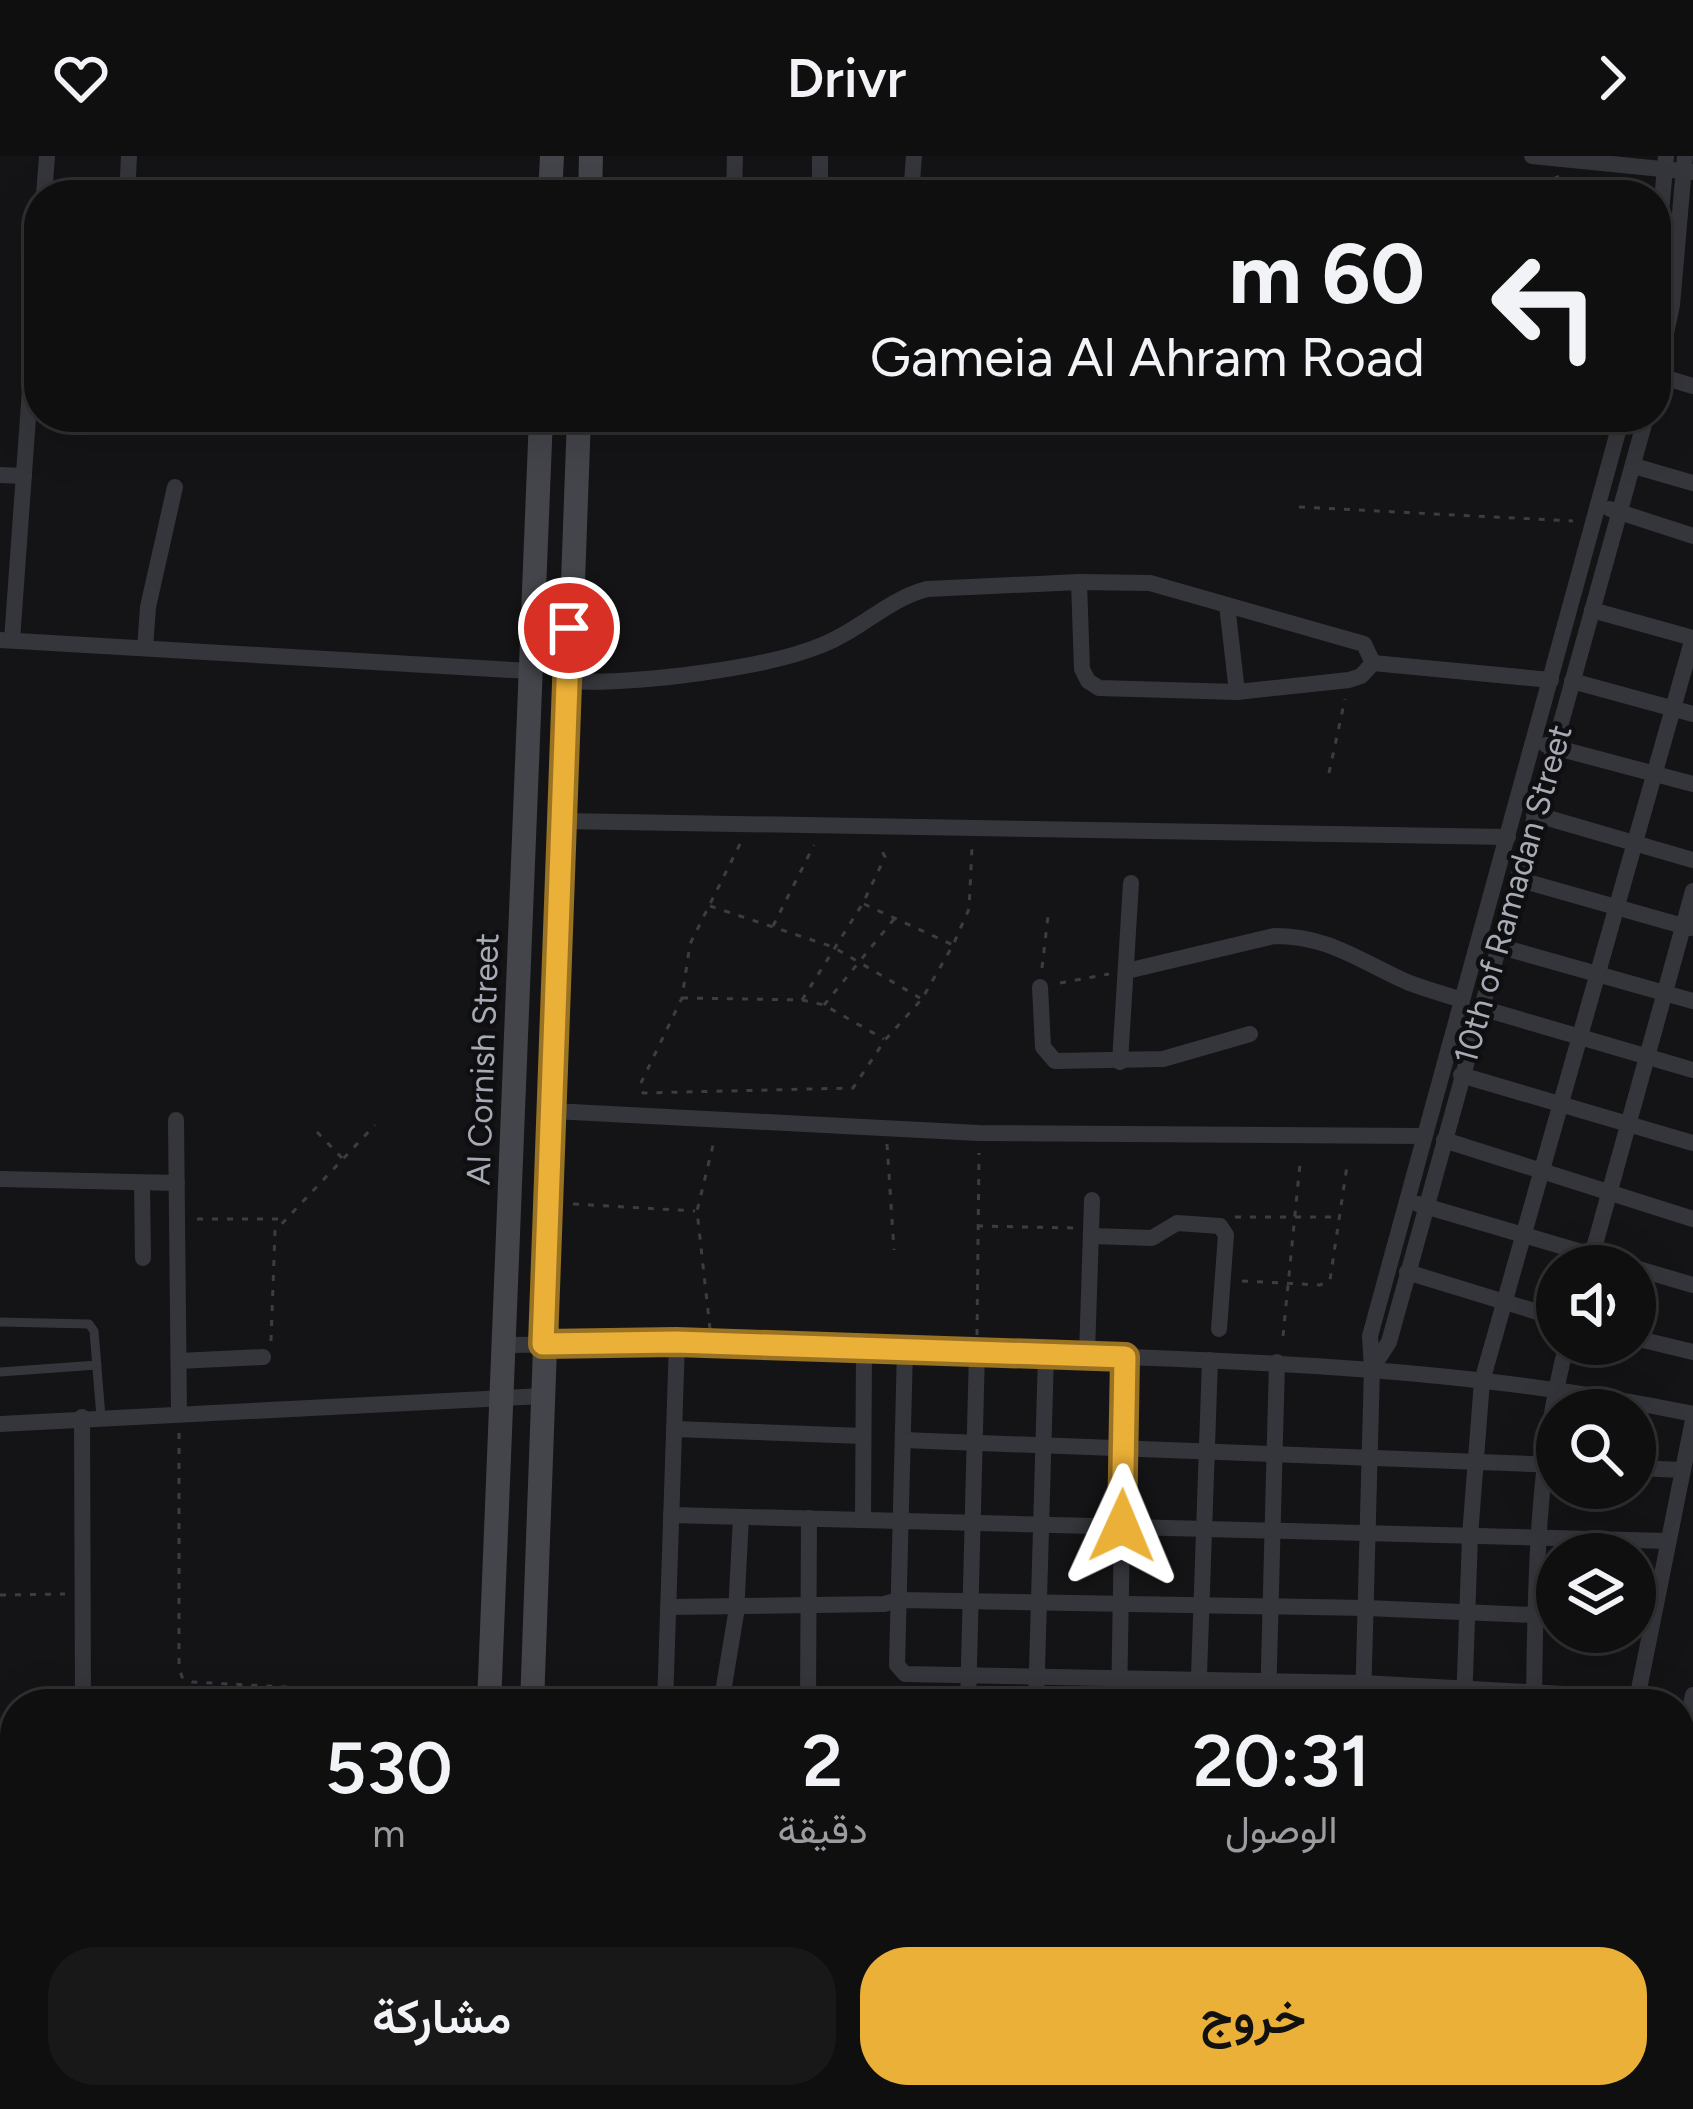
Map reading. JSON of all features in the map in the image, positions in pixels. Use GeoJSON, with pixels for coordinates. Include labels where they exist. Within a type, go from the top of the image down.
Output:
{"type":"FeatureCollection","features":[{"type":"Feature","properties":{"kind":"main road","name":"Al Cornish Street"},"geometry":{"type":"LineString","coordinates":[[490,1689],[540,432]]}},
{"type":"Feature","properties":{"kind":"main road"},"geometry":{"type":"LineString","coordinates":[[532,1689],[578,432]]}},
{"type":"Feature","properties":{"kind":"main road"},"geometry":{"type":"LineString","coordinates":[[532,626],[569,628]]}},
{"type":"Feature","properties":{"kind":"main road"},"geometry":{"type":"LineString","coordinates":[[529,671],[567,681]]}},
{"type":"Feature","properties":{"kind":"street"},"geometry":{"type":"LineString","coordinates":[[1532,156],[1584,163],[1687,166],[1687,232],[1671,310]]}},
{"type":"Feature","properties":{"kind":"street"},"geometry":{"type":"LineString","coordinates":[[1672,305],[1693,311]]}},
{"type":"Feature","properties":{"kind":"street"},"geometry":{"type":"LineString","coordinates":[[27,432],[6,640],[529,671]]}},
{"type":"Feature","properties":{"kind":"street","name":"10th of Ramadan Street"},"geometry":{"type":"LineString","coordinates":[[1363,1689],[1370,1336],[1618,432]]}},
{"type":"Feature","properties":{"kind":"street","name":"10th of Ramadan Street"},"geometry":{"type":"LineString","coordinates":[[1372,1369],[1389,1342],[1642,432]]}},
{"type":"Feature","properties":{"kind":"street"},"geometry":{"type":"LineString","coordinates":[[1634,466],[1693,483]]}},
{"type":"Feature","properties":{"kind":"street"},"geometry":{"type":"LineString","coordinates":[[0,475],[24,476]]}},
{"type":"Feature","properties":{"kind":"street"},"geometry":{"type":"LineString","coordinates":[[145,647],[148,608],[175,487]]}},
{"type":"Feature","properties":{"kind":"street"},"geometry":{"type":"LineString","coordinates":[[1596,514],[1619,512],[1693,536]]}},
{"type":"Feature","properties":{"kind":"street"},"geometry":{"type":"LineString","coordinates":[[567,681],[621,681],[777,658],[827,644],[863,624],[881,607],[927,590],[1079,583],[1150,584],[1226,604],[1364,644],[1373,662]]}},
{"type":"Feature","properties":{"kind":"street"},"geometry":{"type":"LineString","coordinates":[[1079,583],[1082,669],[1088,681],[1109,691],[1237,692],[1349,680],[1361,676],[1373,662]]}},
{"type":"Feature","properties":{"kind":"street"},"geometry":{"type":"LineString","coordinates":[[1226,604],[1237,692]]}},
{"type":"Feature","properties":{"kind":"street"},"geometry":{"type":"LineString","coordinates":[[1464,1689],[1482,1381],[1693,638],[1592,610]]}},
{"type":"Feature","properties":{"kind":"street"},"geometry":{"type":"LineString","coordinates":[[1373,662],[1551,680]]}},
{"type":"Feature","properties":{"kind":"street"},"geometry":{"type":"LineString","coordinates":[[1572,681],[1693,714]]}},
{"type":"Feature","properties":{"kind":"street"},"geometry":{"type":"LineString","coordinates":[[1534,741],[1693,784]]}},
{"type":"Feature","properties":{"kind":"street"},"geometry":{"type":"LineString","coordinates":[[1534,814],[1693,860]]}},
{"type":"Feature","properties":{"kind":"street"},"geometry":{"type":"LineString","coordinates":[[563,821],[1508,837]]}},
{"type":"Feature","properties":{"kind":"street"},"geometry":{"type":"LineString","coordinates":[[1517,879],[1688,927]]}},
{"type":"Feature","properties":{"kind":"street"},"geometry":{"type":"LineString","coordinates":[[1120,1062],[1131,883]]}},
{"type":"Feature","properties":{"kind":"street"},"geometry":{"type":"LineString","coordinates":[[1595,1245],[1688,927],[1693,891]]}},
{"type":"Feature","properties":{"kind":"street"},"geometry":{"type":"LineString","coordinates":[[1127,971],[1274,936],[1298,936],[1318,938],[1409,983],[1462,1000]]}},
{"type":"Feature","properties":{"kind":"street"},"geometry":{"type":"LineString","coordinates":[[1498,946],[1693,1001]]}},
{"type":"Feature","properties":{"kind":"street"},"geometry":{"type":"LineString","coordinates":[[1040,987],[1042,1047],[1047,1056],[1067,1062],[1179,1056],[1250,1034]]}},
{"type":"Feature","properties":{"kind":"street"},"geometry":{"type":"LineString","coordinates":[[1481,1008],[1693,1070]]}},
{"type":"Feature","properties":{"kind":"street"},"geometry":{"type":"LineString","coordinates":[[1461,1075],[1693,1143]]}},
{"type":"Feature","properties":{"kind":"street"},"geometry":{"type":"LineString","coordinates":[[553,1111],[980,1133],[1424,1136]]}},
{"type":"Feature","properties":{"kind":"street"},"geometry":{"type":"LineString","coordinates":[[176,1120],[179,1414]]}},
{"type":"Feature","properties":{"kind":"street"},"geometry":{"type":"LineString","coordinates":[[1444,1139],[1693,1219]]}},
{"type":"Feature","properties":{"kind":"street"},"geometry":{"type":"LineString","coordinates":[[0,1179],[177,1183]]}},
{"type":"Feature","properties":{"kind":"street"},"geometry":{"type":"LineString","coordinates":[[142,1183],[143,1258]]}},
{"type":"Feature","properties":{"kind":"street"},"geometry":{"type":"LineString","coordinates":[[1087,1354],[1092,1200]]}},
{"type":"Feature","properties":{"kind":"street"},"geometry":{"type":"LineString","coordinates":[[1406,1201],[1549,1245]]}},
{"type":"Feature","properties":{"kind":"street"},"geometry":{"type":"LineString","coordinates":[[1091,1233],[1152,1238],[1178,1222],[1220,1226],[1226,1235],[1219,1329]]}},
{"type":"Feature","properties":{"kind":"street"},"geometry":{"type":"LineString","coordinates":[[1407,1272],[1536,1312]]}},
{"type":"Feature","properties":{"kind":"street"},"geometry":{"type":"LineString","coordinates":[[1656,1274],[1693,1285]]}},
{"type":"Feature","properties":{"kind":"street"},"geometry":{"type":"LineString","coordinates":[[665,1689],[676,1342]]}},
{"type":"Feature","properties":{"kind":"street"},"geometry":{"type":"LineString","coordinates":[[504,1345],[711,1342],[1277,1362],[1546,1389]]}},
{"type":"Feature","properties":{"kind":"street"},"geometry":{"type":"LineString","coordinates":[[1656,1343],[1693,1352]]}},
{"type":"Feature","properties":{"kind":"street"},"geometry":{"type":"LineString","coordinates":[[863,1520],[864,1347]]}},
{"type":"Feature","properties":{"kind":"street"},"geometry":{"type":"LineString","coordinates":[[905,1348],[900,1670],[910,1675],[969,1678],[1363,1683],[1406,1689]]}},
{"type":"Feature","properties":{"kind":"street"},"geometry":{"type":"LineString","coordinates":[[969,1689],[976,1351]]}},
{"type":"Feature","properties":{"kind":"street"},"geometry":{"type":"LineString","coordinates":[[1036,1689],[1046,1354]]}},
{"type":"Feature","properties":{"kind":"street"},"geometry":{"type":"LineString","coordinates":[[179,1361],[263,1357]]}},
{"type":"Feature","properties":{"kind":"street"},"geometry":{"type":"LineString","coordinates":[[1119,1689],[1125,1357]]}},
{"type":"Feature","properties":{"kind":"street"},"geometry":{"type":"LineString","coordinates":[[1199,1689],[1210,1360]]}},
{"type":"Feature","properties":{"kind":"street"},"geometry":{"type":"LineString","coordinates":[[1268,1689],[1277,1362]]}},
{"type":"Feature","properties":{"kind":"street"},"geometry":{"type":"LineString","coordinates":[[0,1424],[542,1396]]}},
{"type":"Feature","properties":{"kind":"street"},"geometry":{"type":"LineString","coordinates":[[1656,1410],[1693,1417],[1656,1579]]}},
{"type":"Feature","properties":{"kind":"street"},"geometry":{"type":"LineString","coordinates":[[83,1689],[92,1417]]}},
{"type":"Feature","properties":{"kind":"street"},"geometry":{"type":"LineString","coordinates":[[674,1430],[863,1436]]}},
{"type":"Feature","properties":{"kind":"street"},"geometry":{"type":"LineString","coordinates":[[902,1440],[1536,1464]]}},
{"type":"Feature","properties":{"kind":"street"},"geometry":{"type":"LineString","coordinates":[[1656,1469],[1682,1470]]}},
{"type":"Feature","properties":{"kind":"street"},"geometry":{"type":"LineString","coordinates":[[671,1515],[1536,1538]]}},
{"type":"Feature","properties":{"kind":"street"},"geometry":{"type":"LineString","coordinates":[[723,1689],[736,1606],[741,1516]]}},
{"type":"Feature","properties":{"kind":"street"},"geometry":{"type":"LineString","coordinates":[[808,1689],[809,1518]]}},
{"type":"Feature","properties":{"kind":"street"},"geometry":{"type":"LineString","coordinates":[[1656,1541],[1668,1541]]}},
{"type":"Feature","properties":{"kind":"street"},"geometry":{"type":"LineString","coordinates":[[668,1607],[899,1600],[1536,1615]]}},
{"type":"Feature","properties":{"kind":"street"},"geometry":{"type":"LineString","coordinates":[[1534,1689],[1536,1653]]}},
{"type":"Feature","properties":{"kind":"street"},"geometry":{"type":"LineString","coordinates":[[1638,1689],[1641,1653]]}},
{"type":"Feature","properties":{"kind":"lane"},"geometry":{"type":"LineString","coordinates":[[0,1322],[85,1322],[94,1331],[97,1365],[92,1417]]}},
{"type":"Feature","properties":{"kind":"lane"},"geometry":{"type":"LineString","coordinates":[[0,1372],[97,1365]]}},
{"type":"Feature","properties":{"kind":"path"},"geometry":{"type":"LineString","coordinates":[[1549,180],[1584,163]]}},
{"type":"Feature","properties":{"kind":"path"},"geometry":{"type":"LineString","coordinates":[[1300,506],[1596,514]]}},
{"type":"Feature","properties":{"kind":"path"},"geometry":{"type":"LineString","coordinates":[[1330,773],[1349,680]]}},
{"type":"Feature","properties":{"kind":"path"},"geometry":{"type":"LineString","coordinates":[[744,836],[690,944],[682,998],[640,1085],[643,1093],[846,1090],[857,1084],[885,1040],[922,999],[953,945],[969,909],[974,828]]}},
{"type":"Feature","properties":{"kind":"path"},"geometry":{"type":"LineString","coordinates":[[773,926],[820,832]]}},
{"type":"Feature","properties":{"kind":"path"},"geometry":{"type":"LineString","coordinates":[[802,1000],[863,903],[885,857],[875,842]]}},
{"type":"Feature","properties":{"kind":"path"},"geometry":{"type":"LineString","coordinates":[[863,903],[953,945]]}},
{"type":"Feature","properties":{"kind":"path"},"geometry":{"type":"LineString","coordinates":[[709,906],[833,947],[922,999]]}},
{"type":"Feature","properties":{"kind":"path"},"geometry":{"type":"LineString","coordinates":[[1048,916],[1040,987],[1127,971]]}},
{"type":"Feature","properties":{"kind":"path"},"geometry":{"type":"LineString","coordinates":[[824,1005],[895,918]]}},
{"type":"Feature","properties":{"kind":"path"},"geometry":{"type":"LineString","coordinates":[[682,998],[802,1000],[824,1005],[885,1040]]}},
{"type":"Feature","properties":{"kind":"path"},"geometry":{"type":"LineString","coordinates":[[711,1342],[697,1211],[719,1121]]}},
{"type":"Feature","properties":{"kind":"path"},"geometry":{"type":"LineString","coordinates":[[263,1357],[271,1350],[272,1242],[283,1219],[375,1125]]}},
{"type":"Feature","properties":{"kind":"path"},"geometry":{"type":"LineString","coordinates":[[886,1129],[893,1250]]}},
{"type":"Feature","properties":{"kind":"path"},"geometry":{"type":"LineString","coordinates":[[316,1132],[344,1159]]}},
{"type":"Feature","properties":{"kind":"path"},"geometry":{"type":"LineString","coordinates":[[976,1351],[980,1133]]}},
{"type":"Feature","properties":{"kind":"path"},"geometry":{"type":"LineString","coordinates":[[1283,1336],[1300,1164]]}},
{"type":"Feature","properties":{"kind":"path"},"geometry":{"type":"LineString","coordinates":[[1222,1280],[1320,1285],[1330,1280],[1347,1166]]}},
{"type":"Feature","properties":{"kind":"path"},"geometry":{"type":"LineString","coordinates":[[549,1202],[697,1211]]}},
{"type":"Feature","properties":{"kind":"path"},"geometry":{"type":"LineString","coordinates":[[1220,1226],[1240,1216],[1341,1217]]}},
{"type":"Feature","properties":{"kind":"path"},"geometry":{"type":"LineString","coordinates":[[177,1219],[283,1219]]}},
{"type":"Feature","properties":{"kind":"path"},"geometry":{"type":"LineString","coordinates":[[976,1226],[1091,1233]]}},
{"type":"Feature","properties":{"kind":"path"},"geometry":{"type":"LineString","coordinates":[[179,1414],[182,1677],[192,1682],[308,1689]]}},
{"type":"Feature","properties":{"kind":"path"},"geometry":{"type":"LineString","coordinates":[[0,1595],[85,1594]]}},
{"type":"Feature","properties":{"kind":"route"},"geometry":{"type":"LineString","coordinates":[[569,628],[543,1344],[676,1342],[1125,1357],[1122,1526]]}}]}
